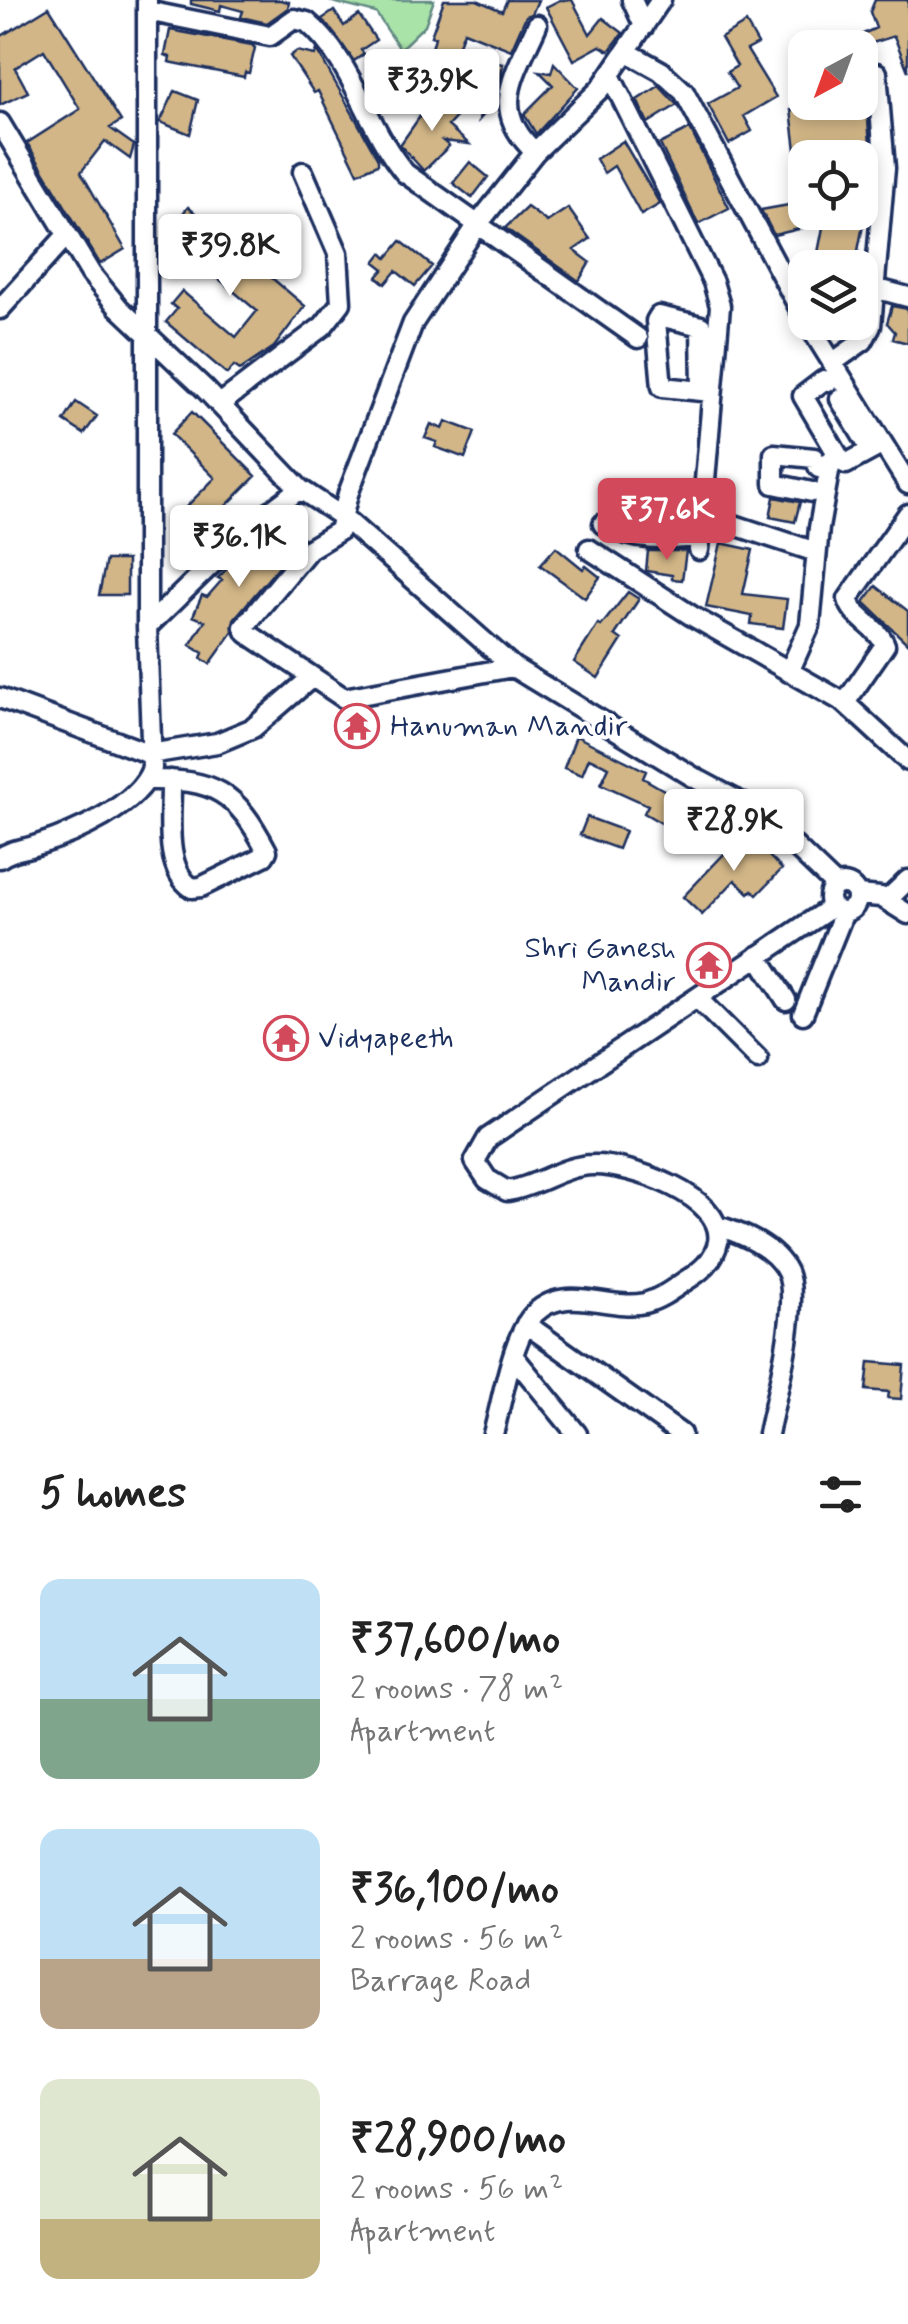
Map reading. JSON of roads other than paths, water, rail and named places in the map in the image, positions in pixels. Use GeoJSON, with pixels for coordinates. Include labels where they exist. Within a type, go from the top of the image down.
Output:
{"type":"FeatureCollection","features":[{"type":"Feature","properties":{"kind":"street"},"geometry":{"type":"LineString","coordinates":[[0,858],[10,850],[37,845],[114,811],[148,780],[152,768],[147,627],[147,6],[270,36],[300,18],[307,0]]}},
{"type":"Feature","properties":{"kind":"street"},"geometry":{"type":"LineString","coordinates":[[632,0],[644,26]]}},
{"type":"Feature","properties":{"kind":"street"},"geometry":{"type":"LineString","coordinates":[[514,666],[344,698],[247,633],[244,626],[309,549],[334,537],[413,323],[478,224],[535,152],[610,75],[661,0]]}},
{"type":"Feature","properties":{"kind":"street"},"geometry":{"type":"LineString","coordinates":[[300,18],[313,27],[344,72],[392,158],[405,173],[638,338]]}},
{"type":"Feature","properties":{"kind":"street"},"geometry":{"type":"LineString","coordinates":[[535,152],[520,138],[508,117],[516,71],[538,25]]}},
{"type":"Feature","properties":{"kind":"street"},"geometry":{"type":"LineString","coordinates":[[626,52],[661,71],[684,92],[788,287]]}},
{"type":"Feature","properties":{"kind":"street"},"geometry":{"type":"LineString","coordinates":[[610,75],[713,282],[720,306],[707,391]]}},
{"type":"Feature","properties":{"kind":"street"},"geometry":{"type":"LineString","coordinates":[[877,250],[885,168],[878,84]]}},
{"type":"Feature","properties":{"kind":"street"},"geometry":{"type":"LineString","coordinates":[[0,124],[92,274],[300,489],[344,518],[514,666],[695,778],[759,812],[836,886],[848,885],[857,895],[888,900],[908,914]]}},
{"type":"Feature","properties":{"kind":"street"},"geometry":{"type":"LineString","coordinates":[[220,404],[323,326],[341,303],[338,253],[303,172]]}},
{"type":"Feature","properties":{"kind":"street"},"geometry":{"type":"LineString","coordinates":[[0,309],[67,235]]}},
{"type":"Feature","properties":{"kind":"street"},"geometry":{"type":"LineString","coordinates":[[878,289],[908,297]]}},
{"type":"Feature","properties":{"kind":"street"},"geometry":{"type":"LineString","coordinates":[[603,524],[636,539],[700,543],[707,391],[702,326],[659,316],[656,320],[662,386],[707,391]]}},
{"type":"Feature","properties":{"kind":"street"},"geometry":{"type":"LineString","coordinates":[[816,340],[877,447],[908,484]]}},
{"type":"Feature","properties":{"kind":"street"},"geometry":{"type":"LineString","coordinates":[[863,340],[833,373],[803,396],[842,462],[877,447]]}},
{"type":"Feature","properties":{"kind":"street"},"geometry":{"type":"LineString","coordinates":[[790,672],[810,625],[816,552],[830,465],[819,468],[814,458],[774,454],[774,484],[812,492]]}},
{"type":"Feature","properties":{"kind":"street"},"geometry":{"type":"LineString","coordinates":[[147,627],[252,525],[300,489]]}},
{"type":"Feature","properties":{"kind":"street"},"geometry":{"type":"LineString","coordinates":[[845,703],[885,646],[878,632],[850,607],[848,599],[908,514]]}},
{"type":"Feature","properties":{"kind":"street"},"geometry":{"type":"LineString","coordinates":[[704,515],[816,552]]}},
{"type":"Feature","properties":{"kind":"street"},"geometry":{"type":"LineString","coordinates":[[589,549],[845,703],[908,761]]}},
{"type":"Feature","properties":{"kind":"street"},"geometry":{"type":"LineString","coordinates":[[0,698],[150,754],[217,743],[253,728],[312,678]]}},
{"type":"Feature","properties":{"kind":"street"},"geometry":{"type":"LineString","coordinates":[[148,780],[170,780],[194,780],[225,794],[255,828],[267,850],[264,856],[202,886],[192,888],[182,881],[174,862],[170,780]]}},
{"type":"Feature","properties":{"kind":"street"},"geometry":{"type":"LineString","coordinates":[[888,900],[908,880]]}},
{"type":"Feature","properties":{"kind":"street"},"geometry":{"type":"LineString","coordinates":[[836,886],[830,896],[838,909]]}},
{"type":"Feature","properties":{"kind":"street"},"geometry":{"type":"LineString","coordinates":[[493,1434],[526,1324],[539,1309],[578,1298],[641,1304],[659,1298],[705,1268],[718,1244],[718,1226],[709,1212],[689,1196],[654,1178],[624,1169],[591,1164],[507,1192],[487,1178],[475,1160],[488,1138],[758,956],[838,909],[855,906],[857,895]]}},
{"type":"Feature","properties":{"kind":"street"},"geometry":{"type":"LineString","coordinates":[[803,1014],[838,909]]}},
{"type":"Feature","properties":{"kind":"street"},"geometry":{"type":"LineString","coordinates":[[758,956],[786,1000]]}},
{"type":"Feature","properties":{"kind":"street"},"geometry":{"type":"LineString","coordinates":[[697,998],[758,1058]]}},
{"type":"Feature","properties":{"kind":"street"},"geometry":{"type":"LineString","coordinates":[[718,1226],[744,1234],[780,1260],[790,1278],[786,1346],[768,1434]]}},
{"type":"Feature","properties":{"kind":"street"},"geometry":{"type":"LineString","coordinates":[[526,1324],[682,1434]]}},
{"type":"Feature","properties":{"kind":"street"},"geometry":{"type":"LineString","coordinates":[[514,1357],[577,1434]]}},
{"type":"Feature","properties":{"kind":"place","name":"Hanuman Mandir"},"geometry":{"type":"Point","coordinates":[357,726]}},
{"type":"Feature","properties":{"kind":"place","name":"Shri Ganesh Mandir"},"geometry":{"type":"Point","coordinates":[709,965]}},
{"type":"Feature","properties":{"kind":"place","name":"Vidyapeeth"},"geometry":{"type":"Point","coordinates":[286,1038]}}]}
